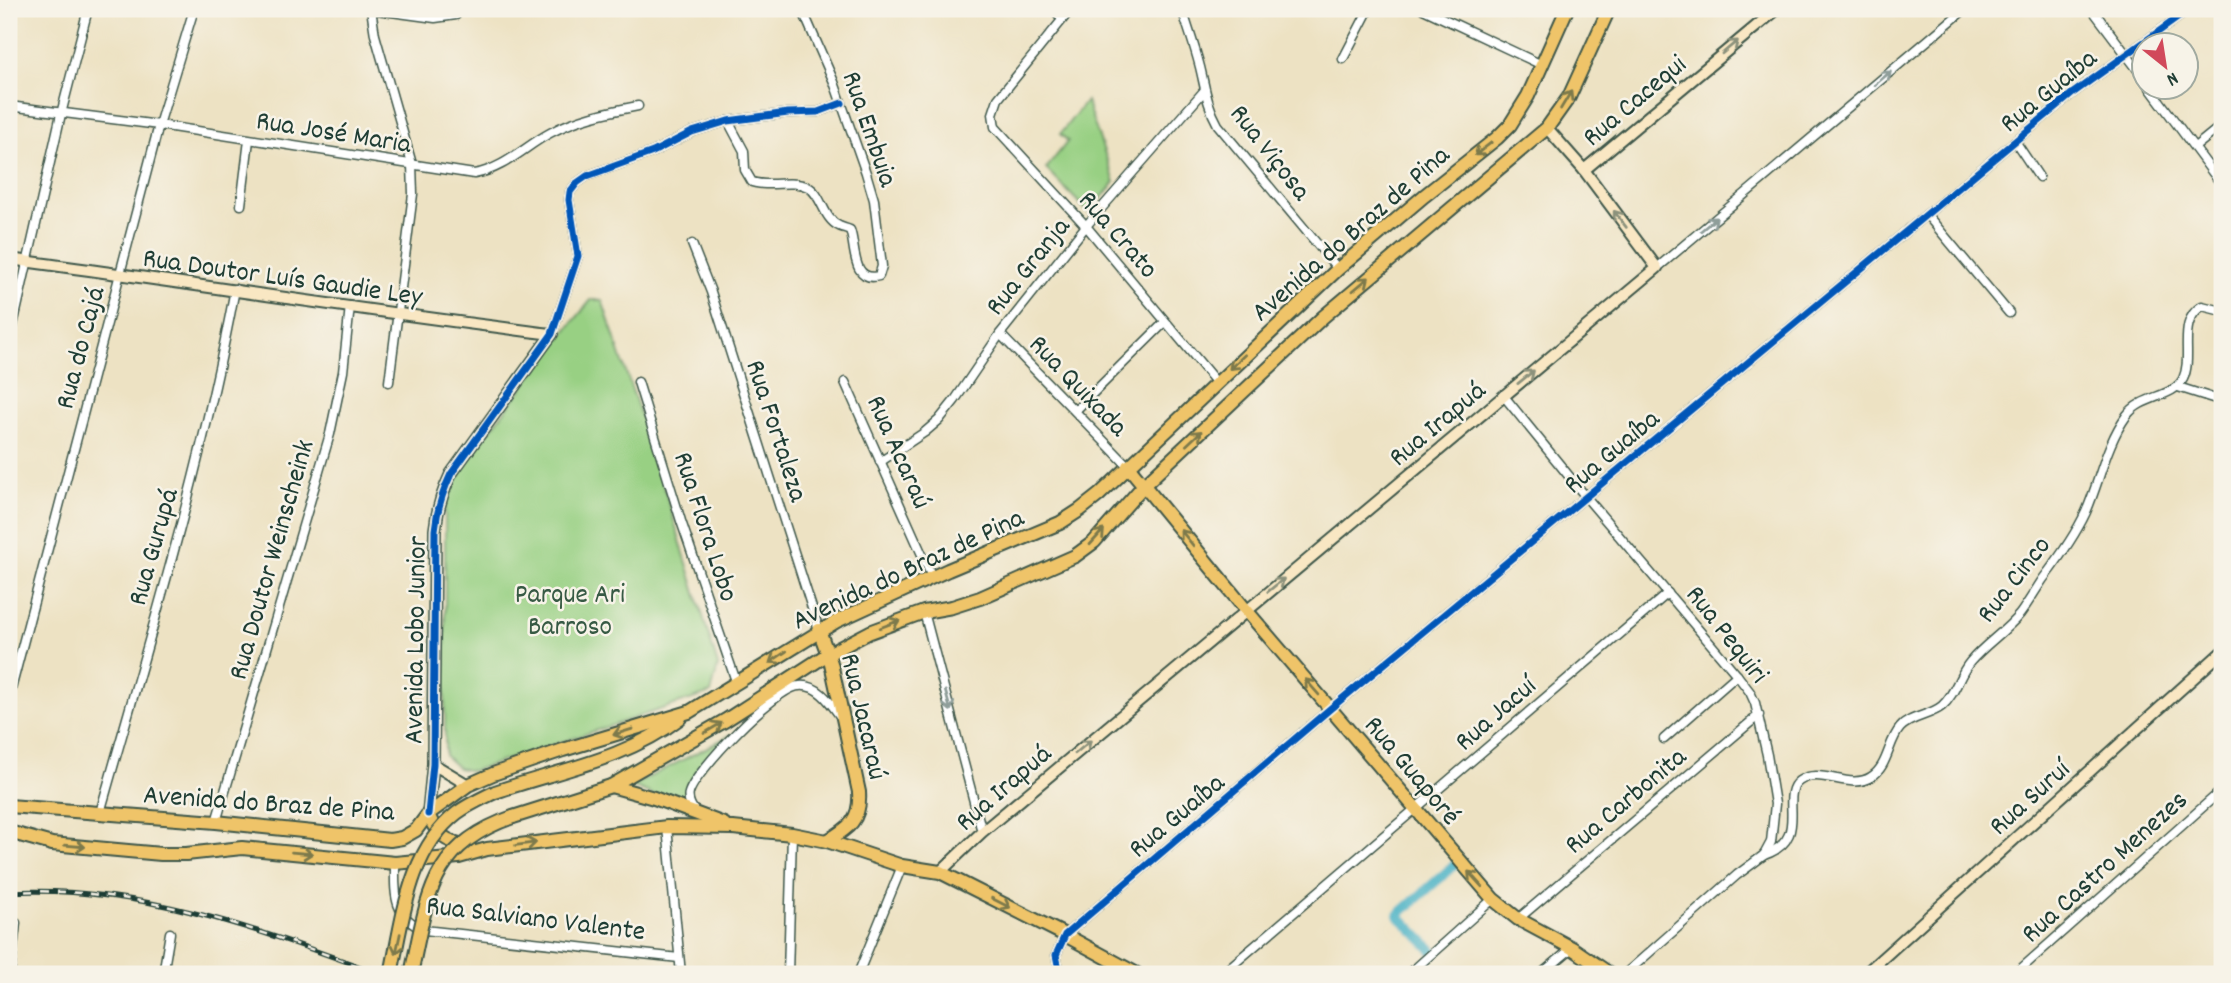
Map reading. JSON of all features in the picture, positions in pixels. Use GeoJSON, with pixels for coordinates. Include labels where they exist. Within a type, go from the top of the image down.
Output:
{"type":"FeatureCollection","features":[{"type":"Feature","properties":{"kind":"main road","name":"Avenida do Braz de Pina"},"geometry":{"type":"LineString","coordinates":[[9,806],[216,822],[390,840],[402,838],[416,831],[428,814],[463,788],[493,774],[689,712],[819,630],[932,577],[1060,523],[1099,495],[1338,269],[1497,138],[1520,110],[1567,9]]}},
{"type":"Feature","properties":{"kind":"main road","name":"Avenida do Braz de Pina"},"geometry":{"type":"LineString","coordinates":[[411,974],[431,889],[445,861],[477,832],[513,817],[611,786],[726,720],[828,654],[870,632],[924,612],[980,598],[1075,556],[1094,542],[1144,485],[1323,317],[1547,128],[1569,97],[1609,9]]}},
{"type":"Feature","properties":{"kind":"main road","name":"Rua Guaporé"},"geometry":{"type":"LineString","coordinates":[[1128,466],[1246,610],[1493,899],[1518,919],[1572,948],[1610,974]]}},
{"type":"Feature","properties":{"kind":"main road","name":"Rua Jacaraú"},"geometry":{"type":"LineString","coordinates":[[819,630],[828,654],[844,721],[860,805],[857,817],[846,830],[827,841]]}},
{"type":"Feature","properties":{"kind":"main road"},"geometry":{"type":"LineString","coordinates":[[391,974],[407,899],[426,848],[458,812],[495,792],[624,751],[649,739],[689,712]]}},
{"type":"Feature","properties":{"kind":"main road"},"geometry":{"type":"LineString","coordinates":[[611,786],[654,798],[733,828],[792,834],[827,841],[902,866],[940,873],[1137,974]]}},
{"type":"Feature","properties":{"kind":"main road"},"geometry":{"type":"LineString","coordinates":[[452,843],[447,827],[463,788]]}},
{"type":"Feature","properties":{"kind":"main road"},"geometry":{"type":"LineString","coordinates":[[428,814],[436,830],[452,843],[487,849]]}},
{"type":"Feature","properties":{"kind":"main road","name":"Avenida do Braz de Pina"},"geometry":{"type":"LineString","coordinates":[[9,832],[52,844],[161,854],[242,848],[395,863],[459,857],[487,849],[667,827],[733,828]]}},
{"type":"Feature","properties":{"kind":"street"},"geometry":{"type":"LineString","coordinates":[[9,344],[61,114],[88,9]]}},
{"type":"Feature","properties":{"kind":"street","name":"Rua do Cajá"},"geometry":{"type":"LineString","coordinates":[[9,697],[159,125],[194,9]]}},
{"type":"Feature","properties":{"kind":"street"},"geometry":{"type":"LineString","coordinates":[[366,9],[435,18],[456,15]]}},
{"type":"Feature","properties":{"kind":"street"},"geometry":{"type":"LineString","coordinates":[[371,9],[375,36],[412,164],[413,194],[389,382]]}},
{"type":"Feature","properties":{"kind":"street","name":"Rua Embuia"},"geometry":{"type":"LineString","coordinates":[[728,121],[744,150],[746,170],[752,182],[760,185],[808,187],[814,191],[828,216],[837,225],[850,230],[854,258],[861,272],[875,278],[881,273],[874,200],[842,103],[802,9]]}},
{"type":"Feature","properties":{"kind":"street"},"geometry":{"type":"LineString","coordinates":[[1055,9],[1062,19],[1071,9]]}},
{"type":"Feature","properties":{"kind":"street","name":"Rua Viçosa"},"geometry":{"type":"LineString","coordinates":[[1181,9],[1212,114],[1225,135],[1338,269]]}},
{"type":"Feature","properties":{"kind":"street"},"geometry":{"type":"LineString","coordinates":[[1343,59],[1370,9]]}},
{"type":"Feature","properties":{"kind":"street"},"geometry":{"type":"LineString","coordinates":[[1423,9],[1542,65]]}},
{"type":"Feature","properties":{"kind":"street","name":"Rua Cacequi"},"geometry":{"type":"LineString","coordinates":[[1584,170],[1777,9]]}},
{"type":"Feature","properties":{"kind":"street","name":"Rua Irapuá"},"geometry":{"type":"LineString","coordinates":[[940,873],[982,832],[1965,9]]}},
{"type":"Feature","properties":{"kind":"street"},"geometry":{"type":"LineString","coordinates":[[2092,9],[2130,60]]}},
{"type":"Feature","properties":{"kind":"street","name":"Rua Guaíba"},"geometry":{"type":"LineString","coordinates":[[1065,935],[1331,708],[2073,93],[2190,9]]}},
{"type":"Feature","properties":{"kind":"street","name":"Rua Crato"},"geometry":{"type":"LineString","coordinates":[[1062,19],[998,99],[993,114],[995,127],[1086,226],[1216,382]]}},
{"type":"Feature","properties":{"kind":"street","name":"Rua Granja"},"geometry":{"type":"LineString","coordinates":[[880,462],[939,420],[1000,334],[1086,226],[1204,92]]}},
{"type":"Feature","properties":{"kind":"street"},"geometry":{"type":"LineString","coordinates":[[2161,102],[2222,185]]}},
{"type":"Feature","properties":{"kind":"street"},"geometry":{"type":"LineString","coordinates":[[552,334],[578,256],[569,200],[570,192],[577,183],[587,176],[653,152],[692,132],[728,121],[818,112],[842,103]]}},
{"type":"Feature","properties":{"kind":"street","name":"Rua José Maria"},"geometry":{"type":"LineString","coordinates":[[9,106],[159,125],[460,173],[486,172],[501,166],[532,144],[572,122],[638,106]]}},
{"type":"Feature","properties":{"kind":"street"},"geometry":{"type":"LineString","coordinates":[[2195,147],[2222,125]]}},
{"type":"Feature","properties":{"kind":"street"},"geometry":{"type":"LineString","coordinates":[[1547,128],[1584,170],[1657,268]]}},
{"type":"Feature","properties":{"kind":"street"},"geometry":{"type":"LineString","coordinates":[[242,205],[249,140]]}},
{"type":"Feature","properties":{"kind":"street"},"geometry":{"type":"LineString","coordinates":[[2015,141],[2039,177]]}},
{"type":"Feature","properties":{"kind":"street"},"geometry":{"type":"LineString","coordinates":[[1927,215],[2009,313]]}},
{"type":"Feature","properties":{"kind":"street","name":"Rua Fortaleza"},"geometry":{"type":"LineString","coordinates":[[691,244],[711,292],[819,630]]}},
{"type":"Feature","properties":{"kind":"street","name":"Rua Doutor Luís Gaudie Ley"},"geometry":{"type":"LineString","coordinates":[[9,259],[120,276],[235,289],[397,315],[552,334]]}},
{"type":"Feature","properties":{"kind":"street","name":"Rua Gurupá"},"geometry":{"type":"LineString","coordinates":[[100,813],[193,484],[221,365],[235,289]]}},
{"type":"Feature","properties":{"kind":"street","name":"Rua Doutor Weinscheink"},"geometry":{"type":"LineString","coordinates":[[216,822],[330,434],[343,372],[350,306]]}},
{"type":"Feature","properties":{"kind":"street"},"geometry":{"type":"LineString","coordinates":[[2222,311],[2202,306],[2194,310],[2188,326],[2185,373],[2178,387],[2222,401]]}},
{"type":"Feature","properties":{"kind":"street"},"geometry":{"type":"LineString","coordinates":[[1075,411],[1165,322]]}},
{"type":"Feature","properties":{"kind":"street","name":"Avenida Lobo Junior"},"geometry":{"type":"LineString","coordinates":[[428,814],[433,764],[435,530],[441,494],[451,474],[552,334]]}},
{"type":"Feature","properties":{"kind":"street","name":"Rua Quixada"},"geometry":{"type":"LineString","coordinates":[[1000,334],[1128,466]]}},
{"type":"Feature","properties":{"kind":"street","name":"Rua Flora Lobo"},"geometry":{"type":"LineString","coordinates":[[638,382],[681,521],[737,684]]}},
{"type":"Feature","properties":{"kind":"street","name":"Rua Acaraú"},"geometry":{"type":"LineString","coordinates":[[845,382],[932,577]]}},
{"type":"Feature","properties":{"kind":"street","name":"Rua Cinco"},"geometry":{"type":"LineString","coordinates":[[1764,855],[1780,847],[1787,839],[1793,817],[1792,793],[1797,782],[1808,777],[1855,781],[1872,777],[1884,761],[1900,727],[1943,705],[1968,664],[2019,615],[2071,540],[2086,511],[2116,432],[2129,413],[2146,400],[2178,387]]}},
{"type":"Feature","properties":{"kind":"street","name":"Rua Pequiri"},"geometry":{"type":"LineString","coordinates":[[1503,395],[1750,692],[1759,715],[1775,804],[1771,842],[1764,855]]}},
{"type":"Feature","properties":{"kind":"street","name":"Rua Jacuí"},"geometry":{"type":"LineString","coordinates":[[1222,974],[1668,593]]}},
{"type":"Feature","properties":{"kind":"street"},"geometry":{"type":"LineString","coordinates":[[924,612],[982,832]]}},
{"type":"Feature","properties":{"kind":"street","name":"Rua Suruí"},"geometry":{"type":"LineString","coordinates":[[1865,974],[2222,652]]}},
{"type":"Feature","properties":{"kind":"street"},"geometry":{"type":"LineString","coordinates":[[1664,739],[1737,675]]}},
{"type":"Feature","properties":{"kind":"street"},"geometry":{"type":"LineString","coordinates":[[698,815],[691,807],[688,796],[697,779],[734,736],[789,688],[799,685],[822,693],[844,721]]}},
{"type":"Feature","properties":{"kind":"street","name":"Rua Carbonita"},"geometry":{"type":"LineString","coordinates":[[1518,919],[1759,715]]}},
{"type":"Feature","properties":{"kind":"street","name":"Avenida Lobo Junior"},"geometry":{"type":"LineString","coordinates":[[433,764],[463,788]]}},
{"type":"Feature","properties":{"kind":"street","name":"Rua Castro Menezes"},"geometry":{"type":"LineString","coordinates":[[2015,974],[2222,790]]}},
{"type":"Feature","properties":{"kind":"street"},"geometry":{"type":"LineString","coordinates":[[667,827],[681,974]]}},
{"type":"Feature","properties":{"kind":"street"},"geometry":{"type":"LineString","coordinates":[[788,974],[792,834]]}},
{"type":"Feature","properties":{"kind":"street"},"geometry":{"type":"LineString","coordinates":[[1625,974],[1737,875],[1764,855]]}},
{"type":"Feature","properties":{"kind":"street","name":"Rua Salviano Valente"},"geometry":{"type":"LineString","coordinates":[[395,863],[396,900],[399,910],[405,919],[424,930],[679,958]]}},
{"type":"Feature","properties":{"kind":"street"},"geometry":{"type":"LineString","coordinates":[[858,974],[902,866]]}},
{"type":"Feature","properties":{"kind":"street"},"geometry":{"type":"LineString","coordinates":[[1409,974],[1493,899]]}},
{"type":"Feature","properties":{"kind":"street"},"geometry":{"type":"LineString","coordinates":[[10,974],[16,923]]}},
{"type":"Feature","properties":{"kind":"street"},"geometry":{"type":"LineString","coordinates":[[163,974],[170,933]]}},
{"type":"Feature","properties":{"kind":"street"},"geometry":{"type":"LineString","coordinates":[[1060,974],[1056,956],[1065,935]]}},
{"type":"Feature","properties":{"kind":"street"},"geometry":{"type":"LineString","coordinates":[[1542,974],[1572,948]]}},
{"type":"Feature","properties":{"kind":"green space"},"geometry":{"type":"Polygon","coordinates":[[[1086,101],[1115,182],[1089,213],[1046,169],[1068,141],[1060,134],[1086,101]]]}},
{"type":"Feature","properties":{"kind":"green space","name":"Parque Ari Barroso"},"geometry":{"type":"Polygon","coordinates":[[[591,300],[602,300],[659,471],[718,666],[711,693],[472,771],[458,768],[445,756],[445,505],[462,467],[591,300]]]}},
{"type":"Feature","properties":{"kind":"green space"},"geometry":{"type":"Polygon","coordinates":[[[731,735],[696,774],[683,798],[685,808],[632,786],[731,735]]]}},
{"type":"Feature","properties":{"kind":"waterway"},"geometry":{"type":"LineString","coordinates":[[1434,952],[1398,915],[1459,861]]}},
{"type":"Feature","properties":{"kind":"railway"},"geometry":{"type":"LineString","coordinates":[[9,892],[58,892],[152,903],[244,927],[380,974]]}},
{"type":"Feature","properties":{"kind":"cycle path"},"geometry":{"type":"LineString","coordinates":[[1060,974],[1056,955],[1065,935],[1331,708],[2073,93],[2190,9]]}},
{"type":"Feature","properties":{"kind":"cycle path"},"geometry":{"type":"LineString","coordinates":[[428,814],[433,764],[435,530],[439,508],[451,474],[552,334],[578,256],[570,192],[587,176],[653,152],[692,132],[728,121],[818,112],[842,103]]}}]}
